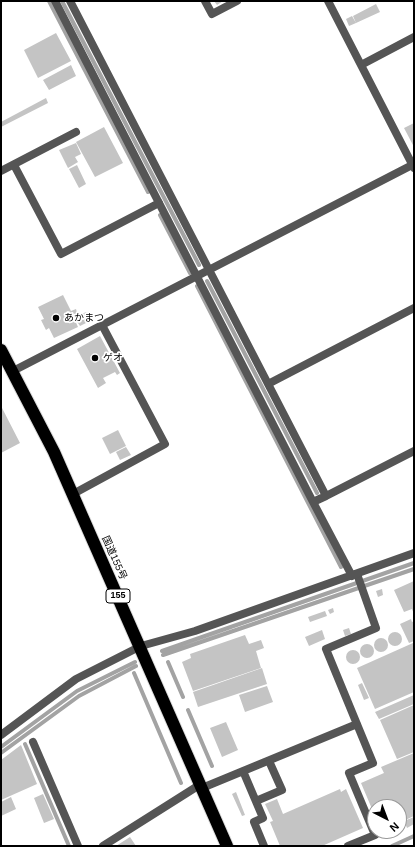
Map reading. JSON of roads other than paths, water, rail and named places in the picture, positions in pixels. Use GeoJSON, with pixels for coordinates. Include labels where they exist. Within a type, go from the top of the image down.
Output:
{"type":"FeatureCollection","features":[{"type":"Feature","properties":{"kind":"highway","name":"国道155号"},"geometry":{"type":"LineString","coordinates":[[1,350],[73,494],[227,846]]}},
{"type":"Feature","properties":{"kind":"street"},"geometry":{"type":"LineString","coordinates":[[55,1],[313,502],[356,576],[376,628],[326,649],[373,763],[349,773],[375,835],[348,846]]}},
{"type":"Feature","properties":{"kind":"street"},"geometry":{"type":"LineString","coordinates":[[70,1],[326,496]]}},
{"type":"Feature","properties":{"kind":"street"},"geometry":{"type":"LineString","coordinates":[[205,1],[212,14],[237,1]]}},
{"type":"Feature","properties":{"kind":"street"},"geometry":{"type":"LineString","coordinates":[[13,372],[413,166],[328,1]]}},
{"type":"Feature","properties":{"kind":"street"},"geometry":{"type":"LineString","coordinates":[[361,65],[414,38]]}},
{"type":"Feature","properties":{"kind":"street"},"geometry":{"type":"LineString","coordinates":[[1,171],[76,132]]}},
{"type":"Feature","properties":{"kind":"street"},"geometry":{"type":"LineString","coordinates":[[14,165],[61,254],[159,203]]}},
{"type":"Feature","properties":{"kind":"street"},"geometry":{"type":"LineString","coordinates":[[268,384],[414,308]]}},
{"type":"Feature","properties":{"kind":"street"},"geometry":{"type":"LineString","coordinates":[[73,494],[165,444],[102,325]]}},
{"type":"Feature","properties":{"kind":"street"},"geometry":{"type":"LineString","coordinates":[[313,502],[414,450]]}},
{"type":"Feature","properties":{"kind":"street"},"geometry":{"type":"LineString","coordinates":[[1,735],[76,680],[140,646],[195,631],[356,576],[414,553]]}},
{"type":"Feature","properties":{"kind":"street"},"geometry":{"type":"LineString","coordinates":[[103,846],[201,786],[244,771],[357,724]]}},
{"type":"Feature","properties":{"kind":"street"},"geometry":{"type":"LineString","coordinates":[[33,742],[78,846]]}},
{"type":"Feature","properties":{"kind":"street"},"geometry":{"type":"LineString","coordinates":[[256,801],[282,790],[269,761]]}},
{"type":"Feature","properties":{"kind":"street"},"geometry":{"type":"LineString","coordinates":[[244,771],[263,818],[254,822],[264,846]]}},
{"type":"Feature","properties":{"kind":"waterway"},"geometry":{"type":"LineString","coordinates":[[49,1],[148,192]]}},
{"type":"Feature","properties":{"kind":"waterway"},"geometry":{"type":"LineString","coordinates":[[62,1],[199,265]]}},
{"type":"Feature","properties":{"kind":"waterway"},"geometry":{"type":"LineString","coordinates":[[160,215],[190,273]]}},
{"type":"Feature","properties":{"kind":"waterway"},"geometry":{"type":"LineString","coordinates":[[207,281],[317,493]]}},
{"type":"Feature","properties":{"kind":"waterway"},"geometry":{"type":"LineString","coordinates":[[197,286],[341,567]]}},
{"type":"Feature","properties":{"kind":"waterway"},"geometry":{"type":"LineString","coordinates":[[162,651],[414,563]]}},
{"type":"Feature","properties":{"kind":"waterway"},"geometry":{"type":"LineString","coordinates":[[163,655],[414,569]]}},
{"type":"Feature","properties":{"kind":"waterway"},"geometry":{"type":"LineString","coordinates":[[1,747],[77,691],[135,662]]}},
{"type":"Feature","properties":{"kind":"waterway"},"geometry":{"type":"LineString","coordinates":[[168,662],[183,697]]}},
{"type":"Feature","properties":{"kind":"waterway"},"geometry":{"type":"LineString","coordinates":[[1,753],[79,696],[136,666]]}},
{"type":"Feature","properties":{"kind":"waterway"},"geometry":{"type":"LineString","coordinates":[[134,673],[181,783]]}},
{"type":"Feature","properties":{"kind":"waterway"},"geometry":{"type":"LineString","coordinates":[[188,710],[212,766]]}},
{"type":"Feature","properties":{"kind":"waterway"},"geometry":{"type":"LineString","coordinates":[[25,744],[69,846]]}},
{"type":"Feature","properties":{"kind":"waterway"},"geometry":{"type":"LineString","coordinates":[[392,846],[414,836]]}},
{"type":"Feature","properties":{"kind":"place","name":"あかまつ"},"geometry":{"type":"Point","coordinates":[56,318]}},
{"type":"Feature","properties":{"kind":"place","name":"ゲオ"},"geometry":{"type":"Point","coordinates":[95,358]}}]}
